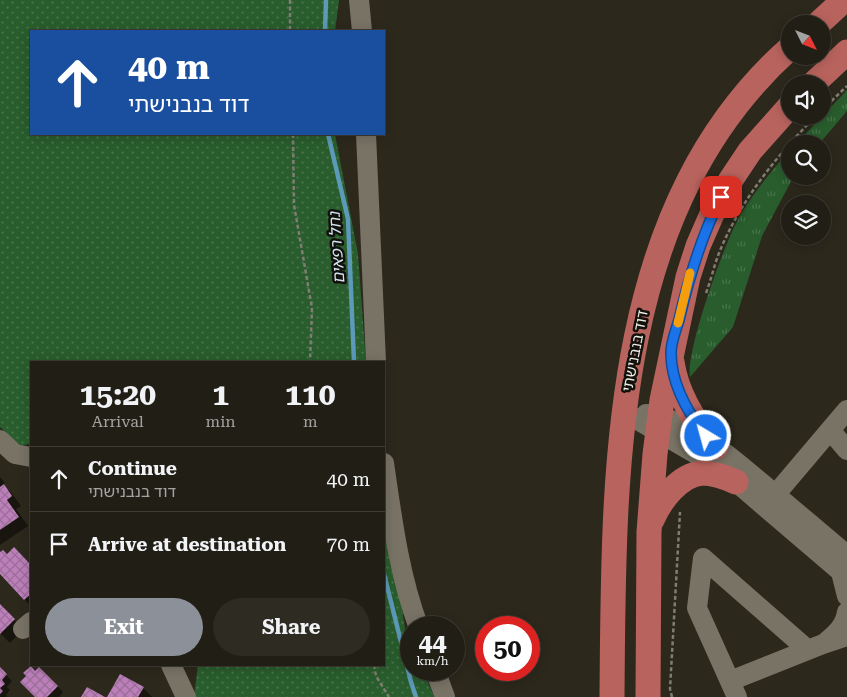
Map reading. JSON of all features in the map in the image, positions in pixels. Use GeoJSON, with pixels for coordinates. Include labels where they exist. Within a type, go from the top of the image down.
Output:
{"type":"FeatureCollection","features":[{"type":"Feature","properties":{"kind":"main road"},"geometry":{"type":"LineString","coordinates":[[828,15],[844,0]]}},
{"type":"Feature","properties":{"kind":"main road"},"geometry":{"type":"LineString","coordinates":[[823,75],[847,52]]}},
{"type":"Feature","properties":{"kind":"main road","name":"דוד בנבנישתי"},"geometry":{"type":"LineString","coordinates":[[612,697],[616,500],[624,412],[637,333],[647,293],[659,253],[688,181],[734,108],[781,57]]}},
{"type":"Feature","properties":{"kind":"main road"},"geometry":{"type":"LineString","coordinates":[[648,697],[649,532],[658,423],[671,352],[688,277],[698,246],[712,214],[730,181],[750,151],[781,116]]}},
{"type":"Feature","properties":{"kind":"main road"},"geometry":{"type":"LineString","coordinates":[[671,352],[674,371],[683,400],[699,427],[716,447]]}},
{"type":"Feature","properties":{"kind":"main road"},"geometry":{"type":"LineString","coordinates":[[649,532],[658,506],[674,487],[689,477],[703,473],[715,474],[736,482]]}},
{"type":"Feature","properties":{"kind":"street"},"geometry":{"type":"LineString","coordinates":[[359,0],[362,30]]}},
{"type":"Feature","properties":{"kind":"street"},"geometry":{"type":"LineString","coordinates":[[366,135],[376,361]]}},
{"type":"Feature","properties":{"kind":"street"},"geometry":{"type":"LineString","coordinates":[[775,494],[847,410]]}},
{"type":"Feature","properties":{"kind":"street"},"geometry":{"type":"LineString","coordinates":[[624,412],[658,423],[689,430],[716,447],[775,494],[845,568],[847,596]]}},
{"type":"Feature","properties":{"kind":"street"},"geometry":{"type":"LineString","coordinates":[[658,423],[698,456],[736,482],[845,568]]}},
{"type":"Feature","properties":{"kind":"street"},"geometry":{"type":"LineString","coordinates":[[830,430],[847,450]]}},
{"type":"Feature","properties":{"kind":"street"},"geometry":{"type":"LineString","coordinates":[[0,440],[15,454],[30,457]]}},
{"type":"Feature","properties":{"kind":"street"},"geometry":{"type":"LineString","coordinates":[[385,470],[396,543],[414,616]]}},
{"type":"Feature","properties":{"kind":"street"},"geometry":{"type":"LineString","coordinates":[[816,647],[703,558],[696,608],[734,689],[816,647],[847,636]]}},
{"type":"Feature","properties":{"kind":"street"},"geometry":{"type":"LineString","coordinates":[[816,647],[840,630],[847,612]]}},
{"type":"Feature","properties":{"kind":"street"},"geometry":{"type":"LineString","coordinates":[[171,666],[186,697]]}},
{"type":"Feature","properties":{"kind":"street"},"geometry":{"type":"LineString","coordinates":[[438,681],[444,697]]}},
{"type":"Feature","properties":{"kind":"path"},"geometry":{"type":"LineString","coordinates":[[290,0],[290,30]]}},
{"type":"Feature","properties":{"kind":"path"},"geometry":{"type":"LineString","coordinates":[[831,101],[847,86]]}},
{"type":"Feature","properties":{"kind":"path"},"geometry":{"type":"LineString","coordinates":[[704,299],[719,252],[741,208],[770,167],[807,125]]}},
{"type":"Feature","properties":{"kind":"path"},"geometry":{"type":"LineString","coordinates":[[293,135],[294,205],[312,308],[310,361]]}},
{"type":"Feature","properties":{"kind":"path"},"geometry":{"type":"LineString","coordinates":[[672,697],[670,689],[681,504]]}},
{"type":"Feature","properties":{"kind":"path"},"geometry":{"type":"LineString","coordinates":[[374,666],[376,676],[389,697]]}},
{"type":"Feature","properties":{"kind":"green space"},"geometry":{"type":"Polygon","coordinates":[[[0,0],[339,0],[335,30],[30,30],[30,135],[335,135],[358,254],[366,361],[30,361],[30,443],[21,446],[0,427],[0,0]]]}},
{"type":"Feature","properties":{"kind":"green space"},"geometry":{"type":"Polygon","coordinates":[[[847,90],[847,111],[827,135],[804,135],[814,125],[831,125],[831,107],[847,90]]]}},
{"type":"Feature","properties":{"kind":"green space"},"geometry":{"type":"Polygon","coordinates":[[[781,160],[781,185],[789,185],[784,195],[781,195],[781,200],[762,236],[733,327],[690,377],[690,364],[700,321],[726,246],[741,214],[781,160]]]}},
{"type":"Feature","properties":{"kind":"green space"},"geometry":{"type":"Polygon","coordinates":[[[385,506],[403,616],[400,616],[400,681],[427,681],[434,697],[194,697],[198,666],[385,666],[385,506]]]}},
{"type":"Feature","properties":{"kind":"building"},"geometry":{"type":"Polygon","coordinates":[[[4,484],[12,496],[7,500],[19,517],[0,530],[0,487],[4,484]]]}},
{"type":"Feature","properties":{"kind":"building"},"geometry":{"type":"Polygon","coordinates":[[[14,547],[30,564],[30,595],[24,600],[0,574],[0,552],[3,550],[7,554],[14,547]]]}},
{"type":"Feature","properties":{"kind":"building"},"geometry":{"type":"Polygon","coordinates":[[[0,604],[15,619],[0,634],[0,604]]]}},
{"type":"Feature","properties":{"kind":"building"},"geometry":{"type":"Polygon","coordinates":[[[31,666],[35,671],[39,667],[58,686],[47,697],[35,697],[20,682],[26,676],[23,673],[31,666]]]}},
{"type":"Feature","properties":{"kind":"building"},"geometry":{"type":"Polygon","coordinates":[[[0,667],[7,674],[2,680],[5,684],[0,688],[0,667]]]}},
{"type":"Feature","properties":{"kind":"building"},"geometry":{"type":"Polygon","coordinates":[[[120,674],[144,687],[138,697],[107,697],[120,674]]]}},
{"type":"Feature","properties":{"kind":"building"},"geometry":{"type":"Polygon","coordinates":[[[87,687],[105,697],[81,697],[87,687]]]}},
{"type":"Feature","properties":{"kind":"waterway","name":"נחל רפאים"},"geometry":{"type":"LineString","coordinates":[[325,30],[326,0]]}},
{"type":"Feature","properties":{"kind":"waterway","name":"נחל רפאים"},"geometry":{"type":"LineString","coordinates":[[328,135],[348,219],[354,361]]}},
{"type":"Feature","properties":{"kind":"waterway","name":"נחל רפאים"},"geometry":{"type":"LineString","coordinates":[[385,578],[416,697]]}},
{"type":"Feature","properties":{"kind":"slow traffic"},"geometry":{"type":"LineString","coordinates":[[678,323],[690,273]]}},
{"type":"Feature","properties":{"kind":"route"},"geometry":{"type":"LineString","coordinates":[[706,436],[683,400],[677,383],[671,352],[688,277],[698,246],[721,197]]}}]}
